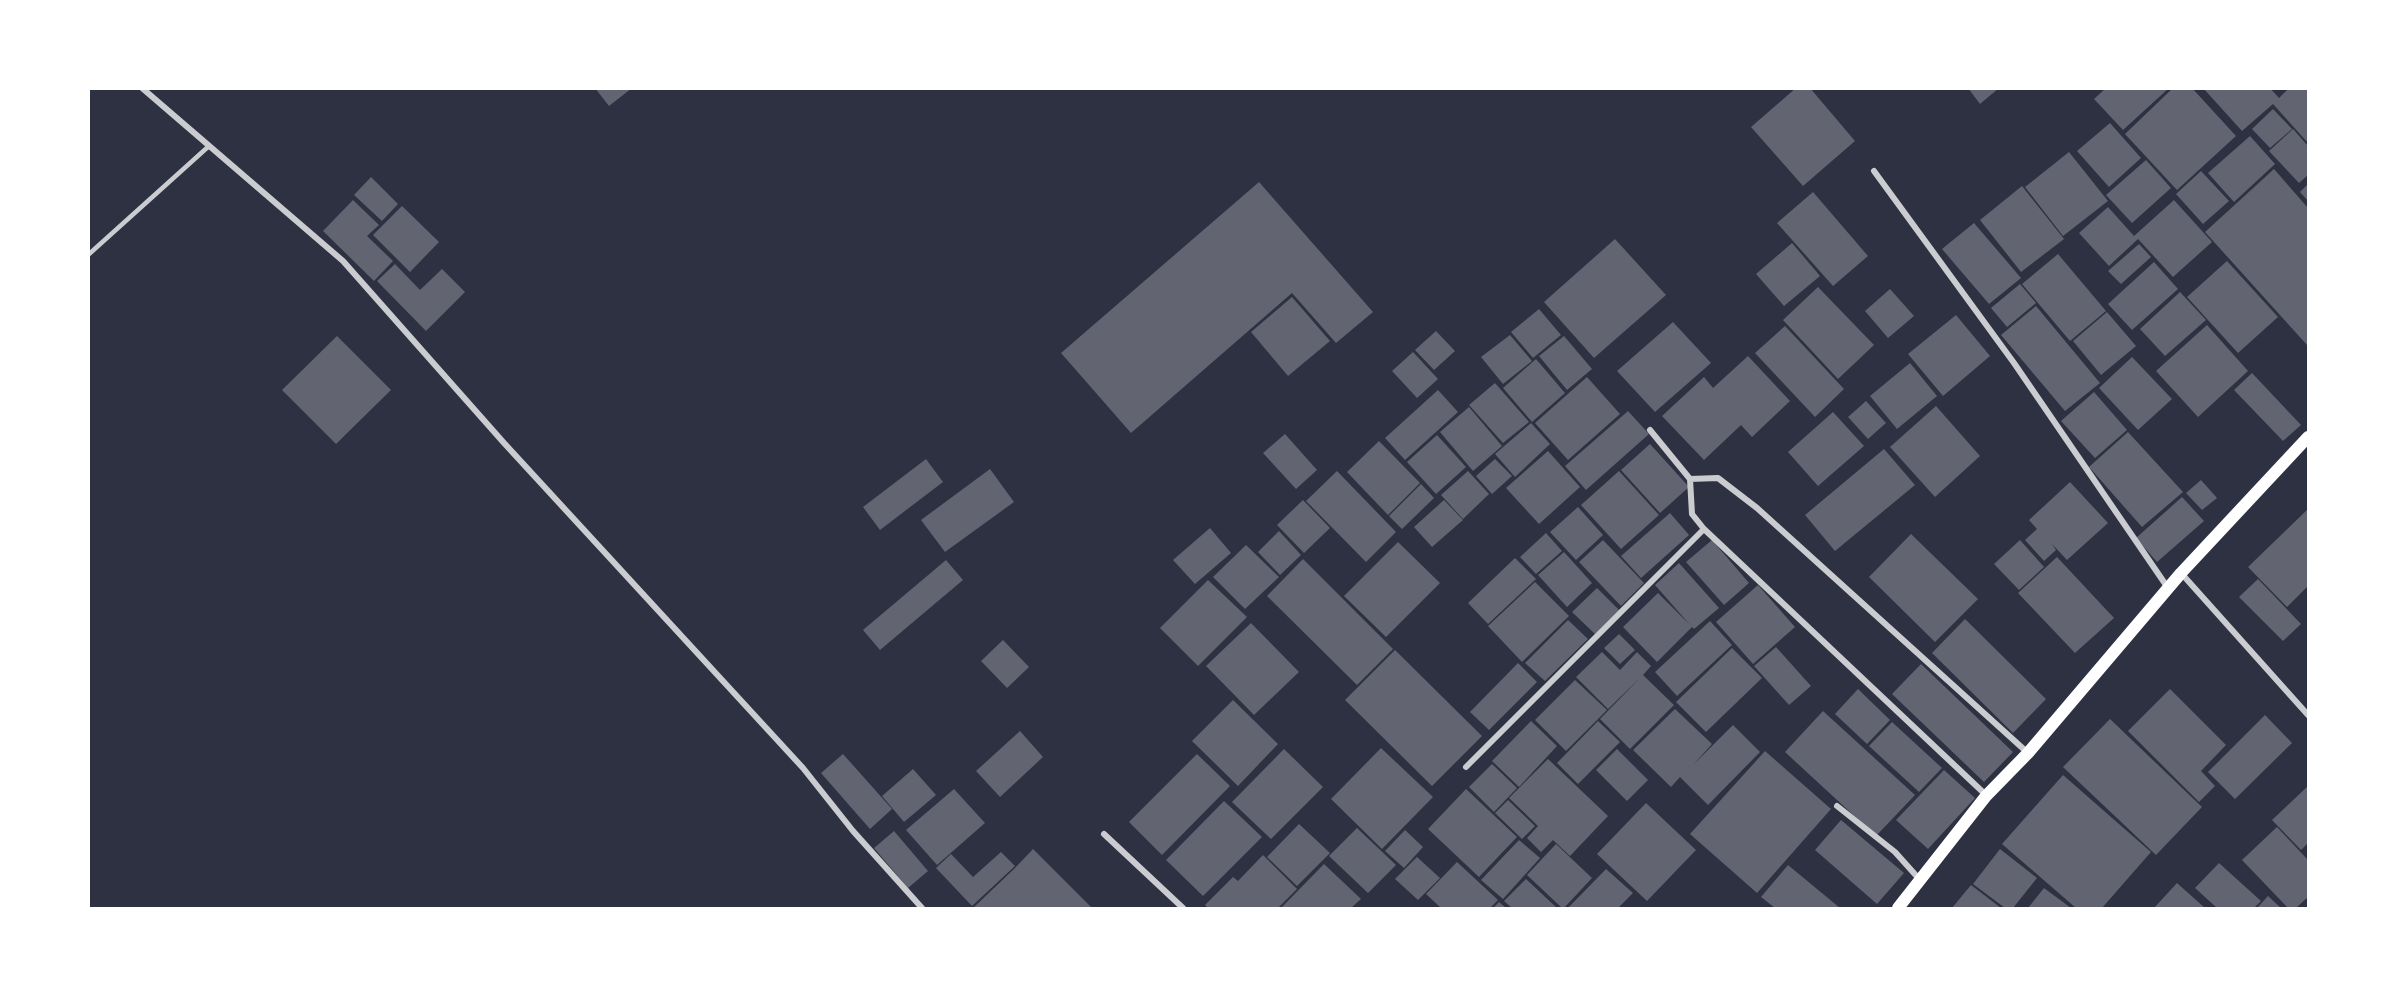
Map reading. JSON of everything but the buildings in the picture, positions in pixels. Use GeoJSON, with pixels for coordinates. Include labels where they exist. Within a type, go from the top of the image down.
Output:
{"type":"FeatureCollection","features":[{"type":"Feature","properties":{"kind":"main road"},"geometry":{"type":"LineString","coordinates":[[1898,909],[1922,882],[1986,796],[2028,753],[2181,573],[2308,438]]}},
{"type":"Feature","properties":{"kind":"street"},"geometry":{"type":"LineString","coordinates":[[142,88],[343,261],[504,443],[803,768],[853,831],[922,909]]}},
{"type":"Feature","properties":{"kind":"street"},"geometry":{"type":"LineString","coordinates":[[1874,171],[2014,363],[2168,588]]}},
{"type":"Feature","properties":{"kind":"street"},"geometry":{"type":"LineString","coordinates":[[1650,430],[1690,479],[1689,498],[1692,514],[1704,529],[1986,796]]}},
{"type":"Feature","properties":{"kind":"street"},"geometry":{"type":"LineString","coordinates":[[1690,479],[1718,478],[1731,485],[2028,753]]}},
{"type":"Feature","properties":{"kind":"street"},"geometry":{"type":"LineString","coordinates":[[1466,767],[1704,529]]}},
{"type":"Feature","properties":{"kind":"street"},"geometry":{"type":"LineString","coordinates":[[2181,573],[2308,716]]}},
{"type":"Feature","properties":{"kind":"street"},"geometry":{"type":"LineString","coordinates":[[1837,806],[1895,852],[1922,882]]}},
{"type":"Feature","properties":{"kind":"street"},"geometry":{"type":"LineString","coordinates":[[1104,834],[1183,909]]}},
{"type":"Feature","properties":{"kind":"lane"},"geometry":{"type":"LineString","coordinates":[[88,255],[208,146]]}}]}
